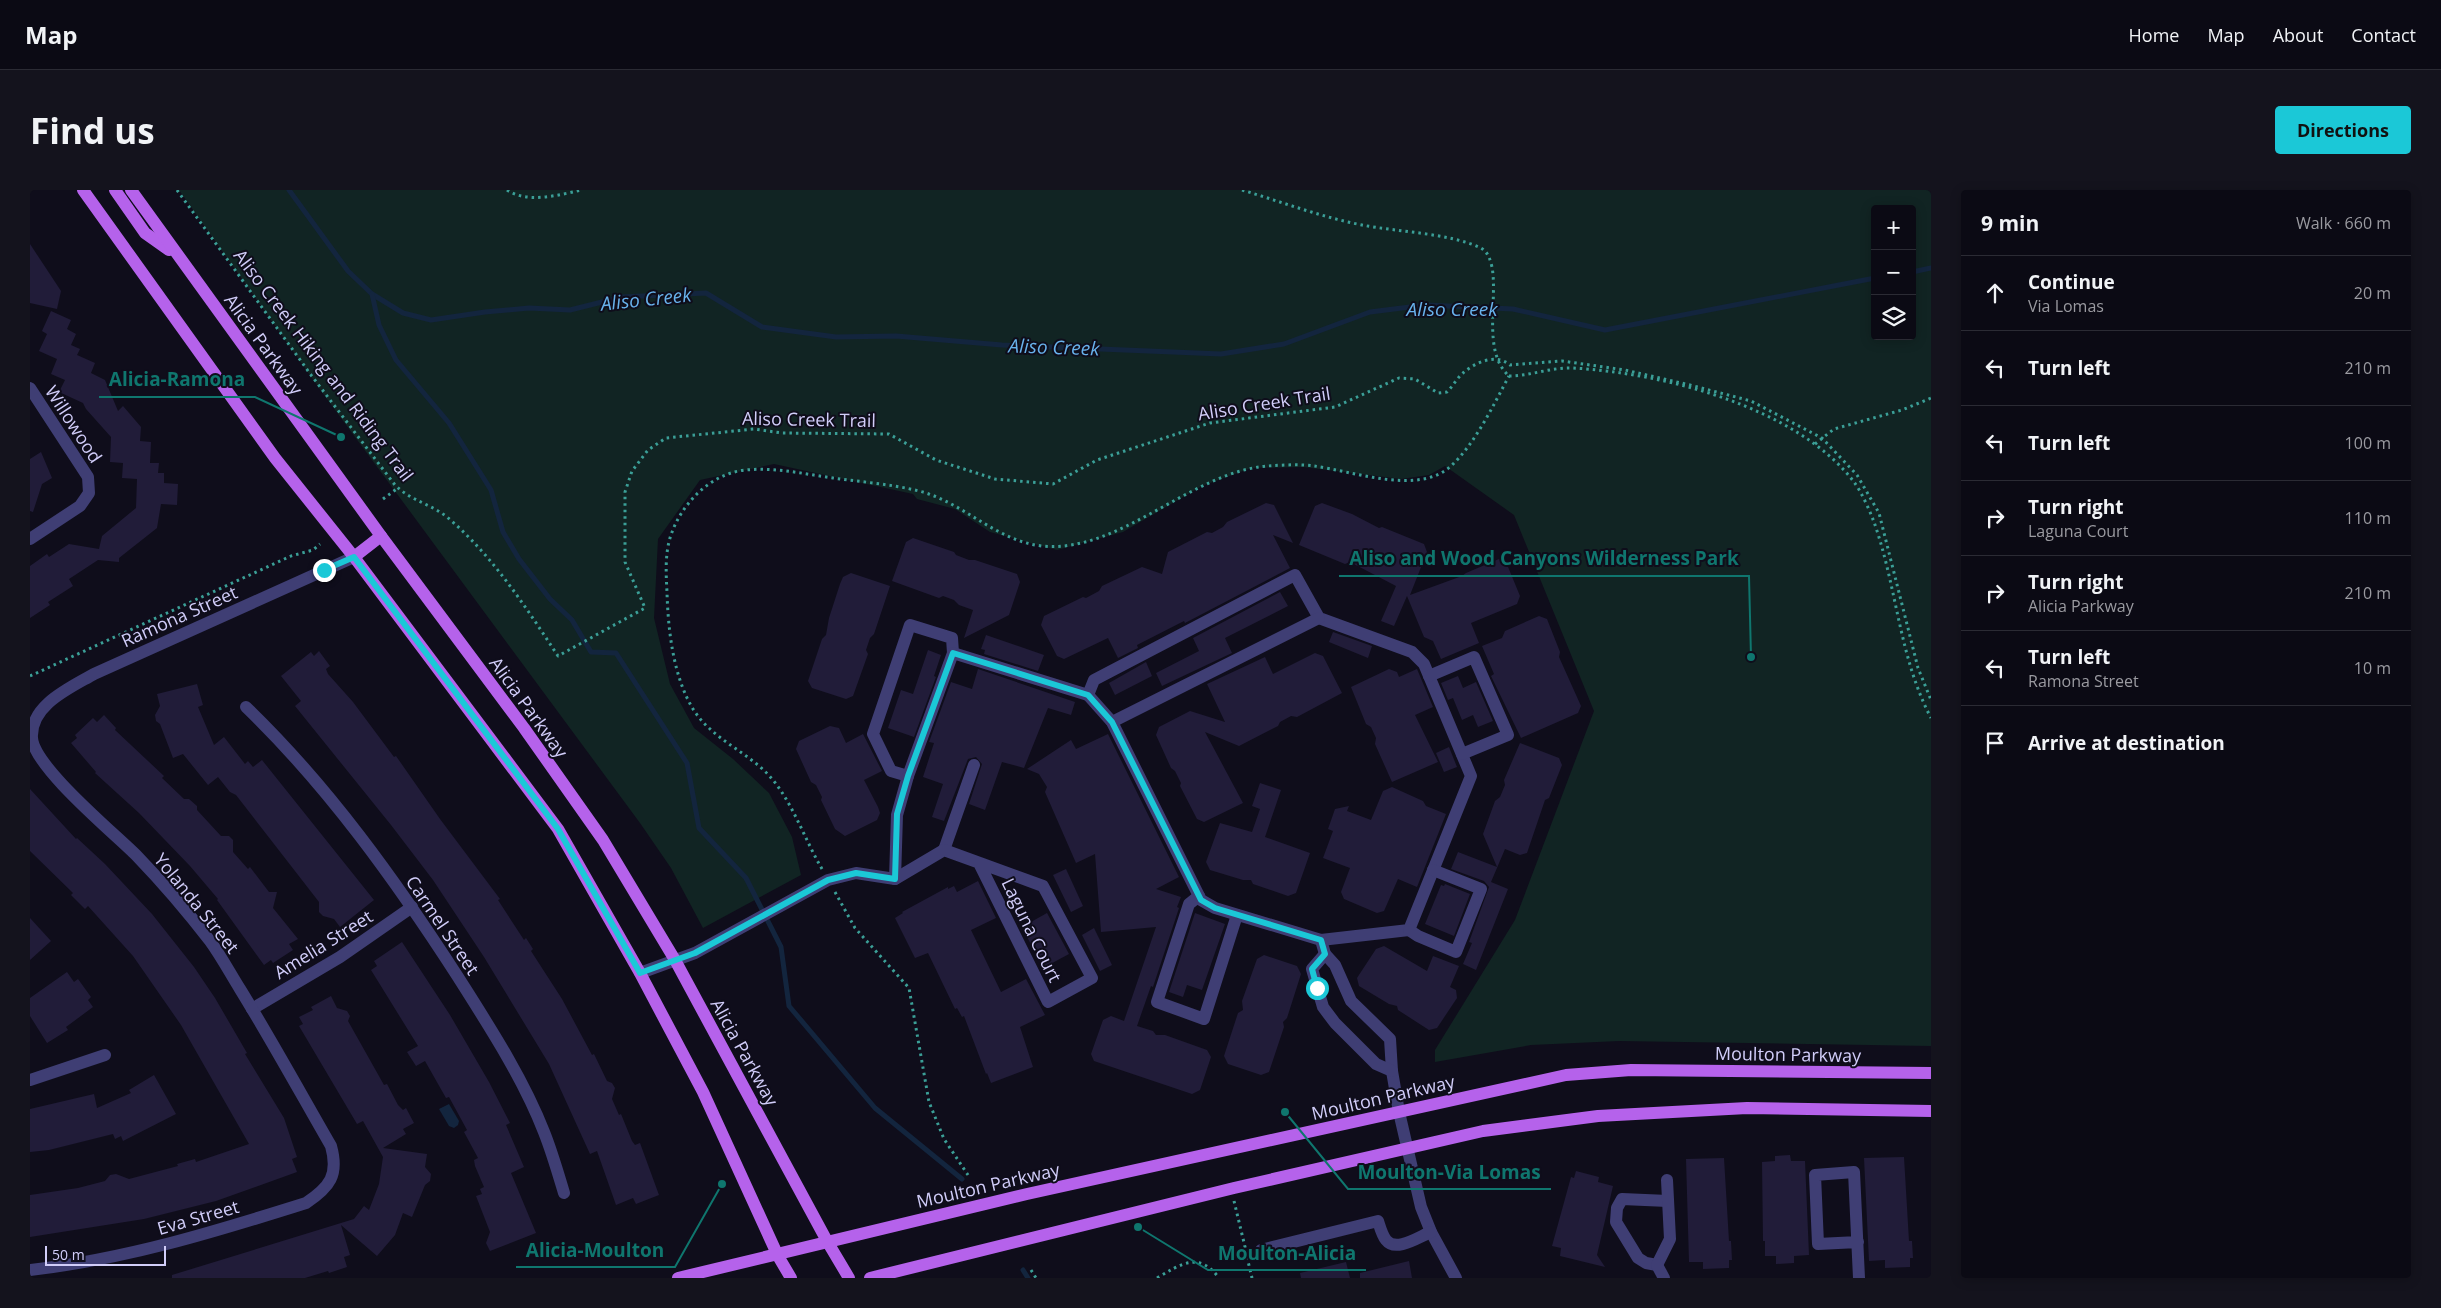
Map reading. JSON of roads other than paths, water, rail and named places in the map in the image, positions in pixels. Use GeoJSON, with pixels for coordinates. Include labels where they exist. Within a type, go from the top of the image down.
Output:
{"type":"FeatureCollection","features":[{"type":"Feature","properties":{"kind":"main road"},"geometry":{"type":"LineString","coordinates":[[83,190],[276,458],[354,557],[558,829],[640,973],[703,1092],[778,1256],[791,1278]]}},
{"type":"Feature","properties":{"kind":"main road"},"geometry":{"type":"LineString","coordinates":[[115,190],[145,233],[177,256]]}},
{"type":"Feature","properties":{"kind":"main road","name":"Alicia Parkway"},"geometry":{"type":"LineString","coordinates":[[131,190],[381,536],[524,728],[603,840],[675,960],[827,1241],[849,1278]]}},
{"type":"Feature","properties":{"kind":"main road"},"geometry":{"type":"LineString","coordinates":[[354,557],[381,536]]}},
{"type":"Feature","properties":{"kind":"main road","name":"Moulton Parkway"},"geometry":{"type":"LineString","coordinates":[[678,1278],[778,1256],[827,1241],[1027,1194],[1566,1075],[1631,1070],[1931,1073]]}},
{"type":"Feature","properties":{"kind":"main road"},"geometry":{"type":"LineString","coordinates":[[870,1278],[1231,1189],[1483,1131],[1598,1116],[1747,1108],[1931,1111]]}},
{"type":"Feature","properties":{"kind":"street","name":"Willowood"},"geometry":{"type":"LineString","coordinates":[[30,388],[88,477],[89,493],[80,506],[30,539]]}},
{"type":"Feature","properties":{"kind":"street","name":"Ramona Street"},"geometry":{"type":"LineString","coordinates":[[32,725],[40,712],[54,699],[94,674],[354,557]]}},
{"type":"Feature","properties":{"kind":"street"},"geometry":{"type":"LineString","coordinates":[[1088,695],[1094,680],[1295,575],[1319,618],[1412,652],[1424,664],[1471,776],[1409,930]]}},
{"type":"Feature","properties":{"kind":"street"},"geometry":{"type":"LineString","coordinates":[[1112,722],[1319,618]]}},
{"type":"Feature","properties":{"kind":"street"},"geometry":{"type":"LineString","coordinates":[[895,879],[897,814],[908,776],[953,653],[952,638],[910,625],[873,734],[891,771],[908,776]]}},
{"type":"Feature","properties":{"kind":"street"},"geometry":{"type":"LineString","coordinates":[[953,653],[1088,695],[1112,722],[1199,896],[1215,908],[1321,940],[1409,930],[1418,936],[1456,952],[1481,889],[1434,870]]}},
{"type":"Feature","properties":{"kind":"street"},"geometry":{"type":"LineString","coordinates":[[1429,676],[1474,657],[1508,735],[1462,754]]}},
{"type":"Feature","properties":{"kind":"street","name":"Carmel Street"},"geometry":{"type":"LineString","coordinates":[[246,707],[284,744],[412,907],[480,1011],[525,1091],[544,1131],[564,1193]]}},
{"type":"Feature","properties":{"kind":"street","name":"Yolanda Street"},"geometry":{"type":"LineString","coordinates":[[32,725],[32,740],[38,754],[56,777],[168,889],[211,942],[252,1009],[330,1146],[335,1161],[333,1176]]}},
{"type":"Feature","properties":{"kind":"street"},"geometry":{"type":"LineString","coordinates":[[640,973],[695,953],[824,882],[856,873],[895,879],[944,850],[974,766]]}},
{"type":"Feature","properties":{"kind":"street","name":"Laguna Court"},"geometry":{"type":"LineString","coordinates":[[944,850],[1043,886],[1092,978],[1048,1002],[979,864]]}},
{"type":"Feature","properties":{"kind":"street"},"geometry":{"type":"LineString","coordinates":[[1199,896],[1189,904],[1157,1002],[1204,1019],[1237,915]]}},
{"type":"Feature","properties":{"kind":"street","name":"Amelia Street"},"geometry":{"type":"LineString","coordinates":[[252,1009],[340,957],[412,907]]}},
{"type":"Feature","properties":{"kind":"street"},"geometry":{"type":"LineString","coordinates":[[1321,940],[1325,954],[1336,965],[1351,1001],[1390,1040],[1392,1071],[1399,1112],[1421,1207],[1431,1232],[1456,1278]]}},
{"type":"Feature","properties":{"kind":"street"},"geometry":{"type":"LineString","coordinates":[[1325,954],[1312,969],[1323,1007],[1342,1031],[1358,1043],[1376,1064],[1392,1071]]}},
{"type":"Feature","properties":{"kind":"street"},"geometry":{"type":"LineString","coordinates":[[30,1080],[105,1055]]}},
{"type":"Feature","properties":{"kind":"street"},"geometry":{"type":"LineString","coordinates":[[1858,1242],[1818,1244],[1815,1175],[1854,1172],[1858,1242],[1859,1278]]}},
{"type":"Feature","properties":{"kind":"street","name":"Eva Street"},"geometry":{"type":"LineString","coordinates":[[30,1270],[75,1265],[185,1241],[306,1203],[321,1193],[333,1176]]}},
{"type":"Feature","properties":{"kind":"street"},"geometry":{"type":"LineString","coordinates":[[1657,1265],[1670,1239],[1668,1180]]}},
{"type":"Feature","properties":{"kind":"street"},"geometry":{"type":"LineString","coordinates":[[1657,1265],[1646,1263],[1638,1258],[1616,1222],[1617,1208],[1622,1199],[1668,1201]]}},
{"type":"Feature","properties":{"kind":"street"},"geometry":{"type":"LineString","coordinates":[[1261,1250],[1378,1221],[1386,1240],[1392,1245],[1400,1245],[1431,1232]]}},
{"type":"Feature","properties":{"kind":"street"},"geometry":{"type":"LineString","coordinates":[[1657,1265],[1664,1278]]}},
{"type":"Feature","properties":{"kind":"water"},"geometry":{"type":"Polygon","coordinates":[[[449,1104],[459,1121],[458,1125],[454,1128],[449,1126],[439,1109],[449,1104]]]}},
{"type":"Feature","properties":{"kind":"waterway","name":"Aliso Creek"},"geometry":{"type":"LineString","coordinates":[[289,190],[348,271],[372,294],[403,313],[431,320],[529,308],[570,310],[622,297],[706,293],[762,327],[836,337],[896,336],[1002,345],[1221,354],[1284,344],[1370,312],[1426,305],[1513,309],[1605,330],[1871,279]]}},
{"type":"Feature","properties":{"kind":"waterway","name":"Aliso Creek"},"geometry":{"type":"LineString","coordinates":[[1916,271],[1931,268]]}},
{"type":"Feature","properties":{"kind":"waterway"},"geometry":{"type":"LineString","coordinates":[[372,294],[379,325],[396,360],[449,423],[491,490],[503,532],[519,559],[550,599],[572,620],[591,652],[616,653],[687,763],[699,828],[746,878],[781,947],[789,1006],[875,1108],[962,1179]]}},
{"type":"Feature","properties":{"kind":"waterway"},"geometry":{"type":"LineString","coordinates":[[1023,1270],[1028,1278]]}},
{"type":"Feature","properties":{"kind":"place","name":"Alicia-Ramona"},"geometry":{"type":"Point","coordinates":[341,437]}},
{"type":"Feature","properties":{"kind":"place","name":"Aliso and Wood Canyons Wilderness Park"},"geometry":{"type":"Point","coordinates":[1751,657]}},
{"type":"Feature","properties":{"kind":"place","name":"Moulton-Via Lomas"},"geometry":{"type":"Point","coordinates":[1285,1112]}},
{"type":"Feature","properties":{"kind":"place","name":"Alicia-Moulton"},"geometry":{"type":"Point","coordinates":[722,1184]}},
{"type":"Feature","properties":{"kind":"place","name":"Moulton-Alicia"},"geometry":{"type":"Point","coordinates":[1138,1227]}}]}
